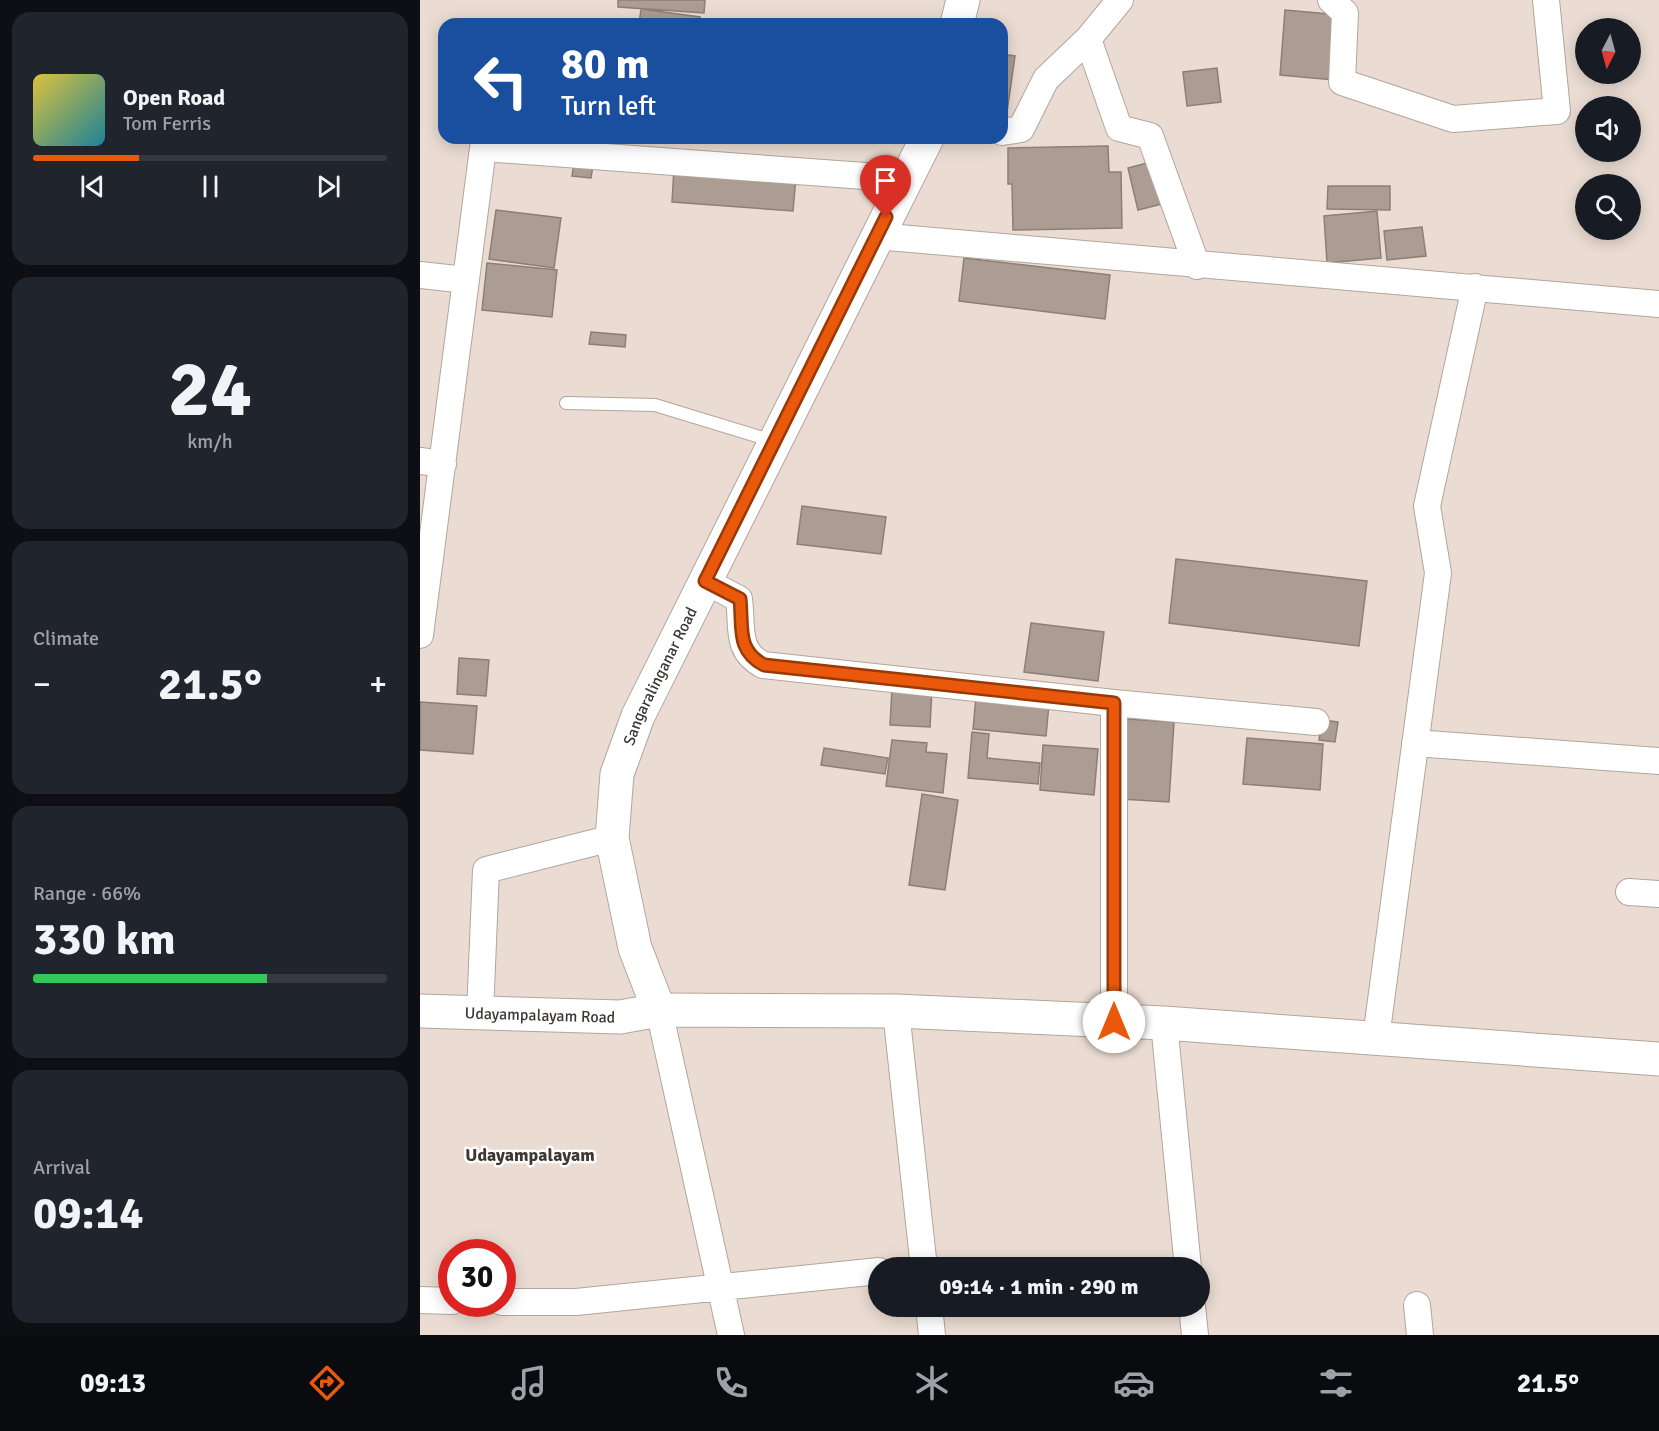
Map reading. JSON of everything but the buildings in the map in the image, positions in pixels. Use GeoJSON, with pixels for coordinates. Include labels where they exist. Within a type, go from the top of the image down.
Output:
{"type":"FeatureCollection","features":[{"type":"Feature","properties":{"kind":"main road"},"geometry":{"type":"LineString","coordinates":[[958,18],[963,0]]}},
{"type":"Feature","properties":{"kind":"main road","name":"Sangaralinganar Road"},"geometry":{"type":"LineString","coordinates":[[659,1010],[635,948],[612,838],[617,774],[638,716],[924,144]]}},
{"type":"Feature","properties":{"kind":"main road","name":"Udayampalayam Road"},"geometry":{"type":"LineString","coordinates":[[420,1011],[620,1017],[659,1010],[896,1011],[1164,1023],[1659,1059]]}},
{"type":"Feature","properties":{"kind":"street"},"geometry":{"type":"LineString","coordinates":[[1008,131],[1021,129],[1046,79],[1088,39],[1120,0]]}},
{"type":"Feature","properties":{"kind":"street"},"geometry":{"type":"LineString","coordinates":[[1331,0],[1345,13],[1342,82],[1453,119],[1557,111],[1546,0]]}},
{"type":"Feature","properties":{"kind":"street"},"geometry":{"type":"LineString","coordinates":[[1088,39],[1119,128],[1150,136],[1197,266]]}},
{"type":"Feature","properties":{"kind":"street"},"geometry":{"type":"LineString","coordinates":[[420,638],[431,462],[466,280],[483,148],[906,179]]}},
{"type":"Feature","properties":{"kind":"street"},"geometry":{"type":"LineString","coordinates":[[876,236],[1197,266],[1475,287],[1659,304]]}},
{"type":"Feature","properties":{"kind":"street"},"geometry":{"type":"LineString","coordinates":[[420,275],[466,280]]}},
{"type":"Feature","properties":{"kind":"street"},"geometry":{"type":"LineString","coordinates":[[1376,1038],[1438,573],[1427,506],[1475,287]]}},
{"type":"Feature","properties":{"kind":"street"},"geometry":{"type":"LineString","coordinates":[[705,581],[740,599],[744,649],[751,658],[764,665],[1114,703],[1316,722]]}},
{"type":"Feature","properties":{"kind":"street"},"geometry":{"type":"LineString","coordinates":[[1114,703],[1114,1022]]}},
{"type":"Feature","properties":{"kind":"street"},"geometry":{"type":"LineString","coordinates":[[1416,743],[1659,760]]}},
{"type":"Feature","properties":{"kind":"street"},"geometry":{"type":"LineString","coordinates":[[480,1012],[486,870],[612,838]]}},
{"type":"Feature","properties":{"kind":"street"},"geometry":{"type":"LineString","coordinates":[[1629,892],[1659,894]]}},
{"type":"Feature","properties":{"kind":"street"},"geometry":{"type":"LineString","coordinates":[[659,1010],[731,1335]]}},
{"type":"Feature","properties":{"kind":"street"},"geometry":{"type":"LineString","coordinates":[[896,1011],[920,1257]]}},
{"type":"Feature","properties":{"kind":"street"},"geometry":{"type":"LineString","coordinates":[[1164,1023],[1187,1257]]}},
{"type":"Feature","properties":{"kind":"street"},"geometry":{"type":"LineString","coordinates":[[516,1302],[576,1302],[868,1272]]}},
{"type":"Feature","properties":{"kind":"street"},"geometry":{"type":"LineString","coordinates":[[420,1300],[438,1301]]}},
{"type":"Feature","properties":{"kind":"street"},"geometry":{"type":"LineString","coordinates":[[1417,1305],[1420,1335]]}},
{"type":"Feature","properties":{"kind":"street"},"geometry":{"type":"LineString","coordinates":[[930,1317],[932,1335]]}},
{"type":"Feature","properties":{"kind":"street"},"geometry":{"type":"LineString","coordinates":[[1193,1317],[1195,1335]]}},
{"type":"Feature","properties":{"kind":"lane"},"geometry":{"type":"LineString","coordinates":[[566,403],[656,405],[774,441]]}},
{"type":"Feature","properties":{"kind":"district","name":"Udayampalayam"},"geometry":{"type":"Point","coordinates":[530,1155]}},
{"type":"Feature","properties":{"kind":"route"},"geometry":{"type":"LineString","coordinates":[[886,217],[705,581],[740,599],[744,649],[751,658],[764,665],[1114,703],[1114,1022]]}}]}
